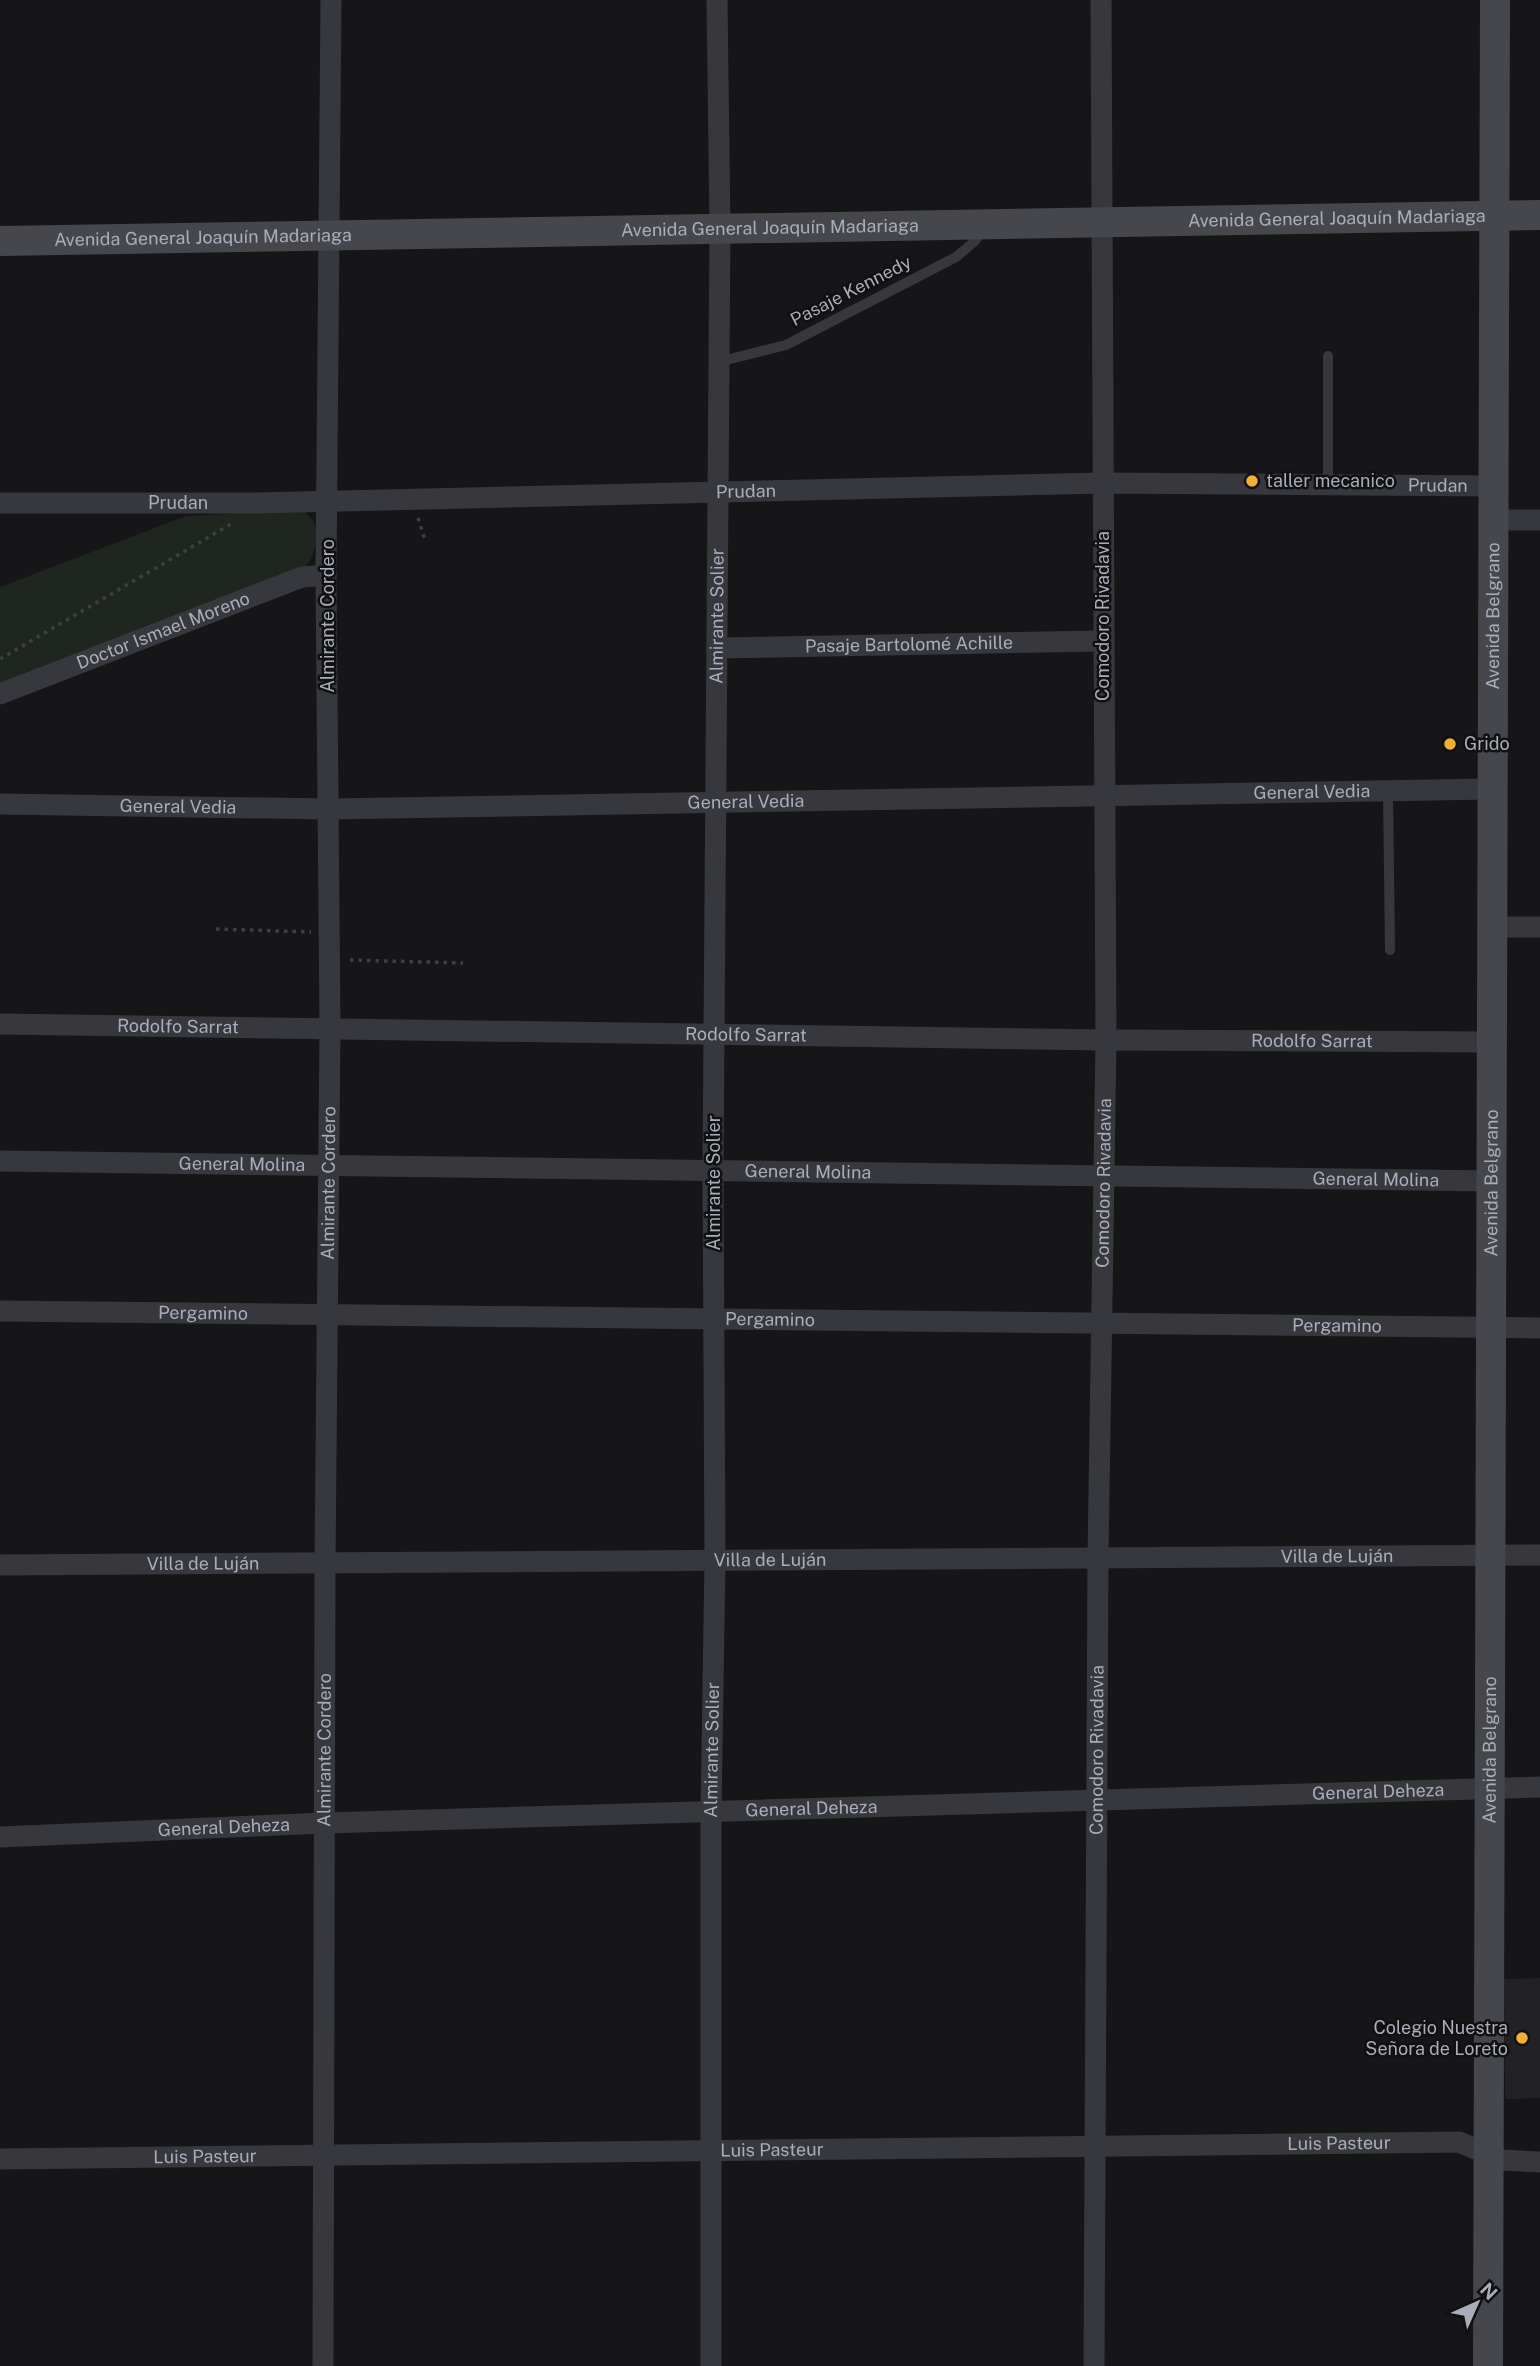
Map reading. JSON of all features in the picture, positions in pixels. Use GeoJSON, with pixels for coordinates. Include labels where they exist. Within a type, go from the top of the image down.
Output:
{"type":"FeatureCollection","features":[{"type":"Feature","properties":{"kind":"street","name":"Almirante Cordero"},"geometry":{"type":"LineString","coordinates":[[323,2366],[325,1564],[330,1167],[330,809],[326,575],[331,0]]}},
{"type":"Feature","properties":{"kind":"street","name":"Almirante Solier"},"geometry":{"type":"LineString","coordinates":[[711,2366],[711,1813],[715,1559],[713,1170],[720,228],[717,0]]}},
{"type":"Feature","properties":{"kind":"street","name":"Comodoro Rivadavia"},"geometry":{"type":"LineString","coordinates":[[1094,2366],[1098,1558],[1106,1040],[1101,0]]}},
{"type":"Feature","properties":{"kind":"street","name":"Avenida Belgrano"},"geometry":{"type":"LineString","coordinates":[[1488,2366],[1486,2155],[1492,1555],[1491,1042],[1494,927],[1491,789],[1495,0]]}},
{"type":"Feature","properties":{"kind":"street","name":"Avenida General Joaquín Madariaga"},"geometry":{"type":"LineString","coordinates":[[0,241],[1540,215]]}},
{"type":"Feature","properties":{"kind":"street","name":"Prudan"},"geometry":{"type":"LineString","coordinates":[[0,503],[256,503],[328,499],[1103,483],[1492,486]]}},
{"type":"Feature","properties":{"kind":"street"},"geometry":{"type":"LineString","coordinates":[[1493,520],[1540,520]]}},
{"type":"Feature","properties":{"kind":"street","name":"Doctor Ismael Moreno"},"geometry":{"type":"LineString","coordinates":[[0,694],[302,577],[326,575]]}},
{"type":"Feature","properties":{"kind":"street","name":"Pasaje Bartolomé Achille"},"geometry":{"type":"LineString","coordinates":[[717,648],[1102,641]]}},
{"type":"Feature","properties":{"kind":"street","name":"General Vedia"},"geometry":{"type":"LineString","coordinates":[[0,804],[330,809],[1105,798],[1491,789]]}},
{"type":"Feature","properties":{"kind":"street"},"geometry":{"type":"LineString","coordinates":[[1494,927],[1540,927]]}},
{"type":"Feature","properties":{"kind":"street","name":"Rodolfo Sarrat"},"geometry":{"type":"LineString","coordinates":[[0,1024],[1106,1040],[1491,1042]]}},
{"type":"Feature","properties":{"kind":"street","name":"General Molina"},"geometry":{"type":"LineString","coordinates":[[0,1161],[1491,1181]]}},
{"type":"Feature","properties":{"kind":"street","name":"Pergamino"},"geometry":{"type":"LineString","coordinates":[[0,1311],[1540,1328]]}},
{"type":"Feature","properties":{"kind":"street","name":"Villa de Luján"},"geometry":{"type":"LineString","coordinates":[[0,1565],[1540,1555]]}},
{"type":"Feature","properties":{"kind":"street","name":"General Deheza"},"geometry":{"type":"LineString","coordinates":[[0,1837],[325,1823],[1540,1787]]}},
{"type":"Feature","properties":{"kind":"street","name":"Luis Pasteur"},"geometry":{"type":"LineString","coordinates":[[0,2160],[713,2149],[1459,2142],[1486,2155],[1514,2162],[1540,2162]]}},
{"type":"Feature","properties":{"kind":"lane","name":"Pasaje Kennedy"},"geometry":{"type":"LineString","coordinates":[[718,362],[786,345],[956,257],[975,241],[984,225]]}},
{"type":"Feature","properties":{"kind":"lane"},"geometry":{"type":"LineString","coordinates":[[1328,356],[1328,485]]}},
{"type":"Feature","properties":{"kind":"lane"},"geometry":{"type":"LineString","coordinates":[[1388,791],[1390,950]]}},
{"type":"Feature","properties":{"kind":"path"},"geometry":{"type":"LineString","coordinates":[[416,510],[425,540]]}},
{"type":"Feature","properties":{"kind":"path"},"geometry":{"type":"LineString","coordinates":[[0,659],[232,523]]}},
{"type":"Feature","properties":{"kind":"path"},"geometry":{"type":"LineString","coordinates":[[216,929],[330,933]]}},
{"type":"Feature","properties":{"kind":"path"},"geometry":{"type":"LineString","coordinates":[[330,960],[463,963]]}},
{"type":"Feature","properties":{"kind":"shaded area"},"geometry":{"type":"Polygon","coordinates":[[[303,510],[314,523],[317,538],[305,568],[0,684],[0,587],[186,516],[303,510]]]}},
{"type":"Feature","properties":{"kind":"shaded area","name":"Colegio Nuestra Señora de Loreto"},"geometry":{"type":"Polygon","coordinates":[[[1540,1978],[1540,2098],[1505,2099],[1504,1979],[1540,1978]]]}},
{"type":"Feature","properties":{"kind":"place","name":"taller mecanico"},"geometry":{"type":"Point","coordinates":[1252,481]}},
{"type":"Feature","properties":{"kind":"place","name":"Grido"},"geometry":{"type":"Point","coordinates":[1450,744]}},
{"type":"Feature","properties":{"kind":"place","name":"Colegio Nuestra Señora de Loreto"},"geometry":{"type":"Point","coordinates":[1522,2038]}}]}
